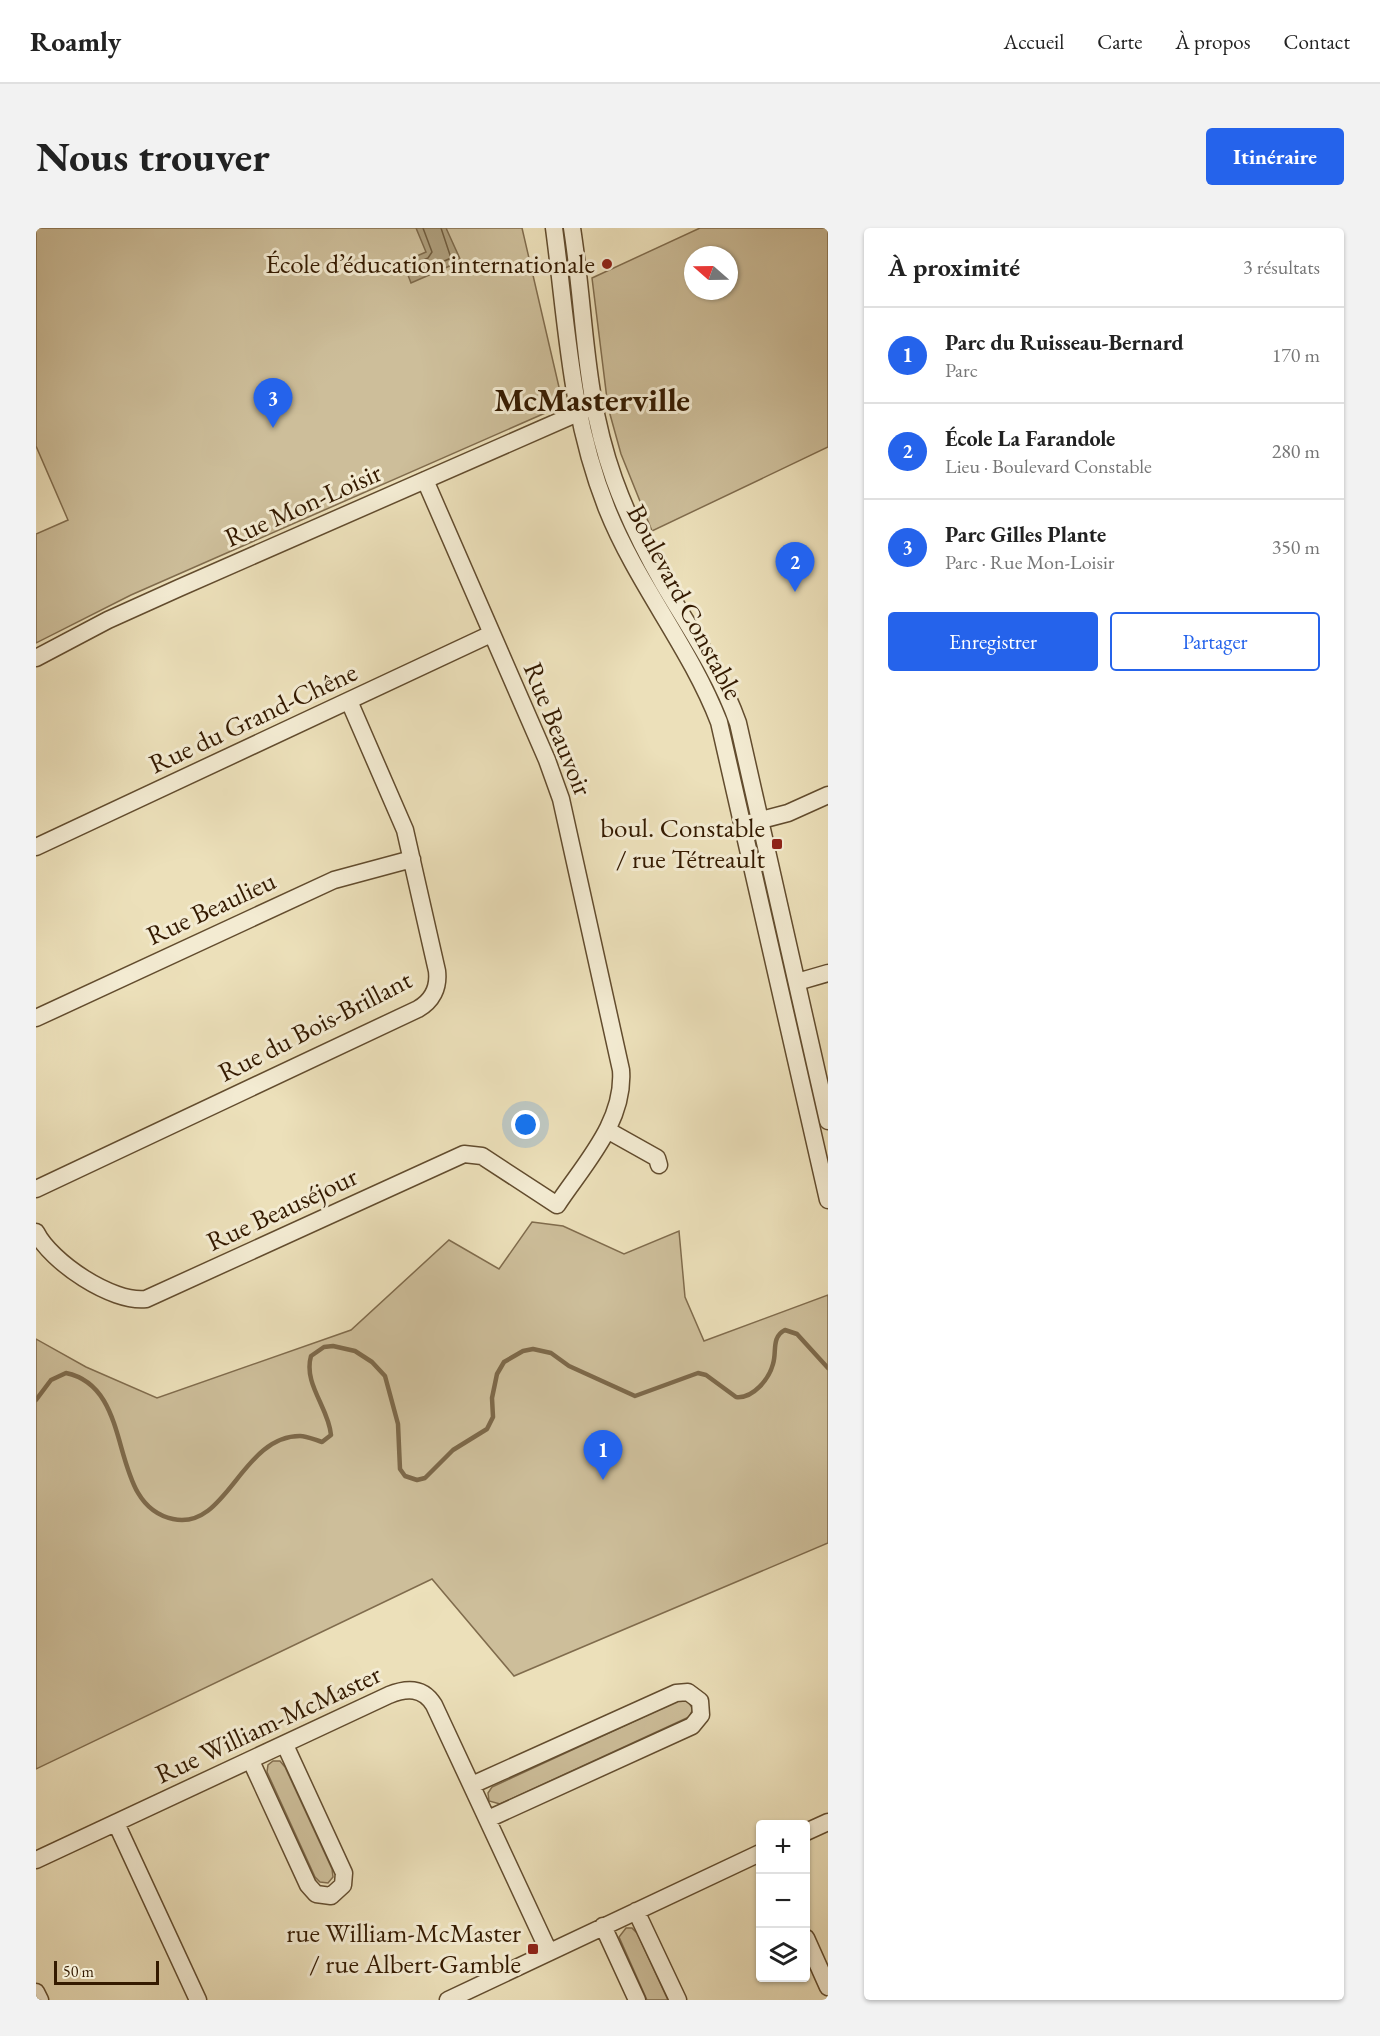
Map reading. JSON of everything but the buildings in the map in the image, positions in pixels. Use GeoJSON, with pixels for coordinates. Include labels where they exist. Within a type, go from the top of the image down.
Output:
{"type":"FeatureCollection","features":[{"type":"Feature","properties":{"kind":"street","name":"Boulevard Constable"},"geometry":{"type":"LineString","coordinates":[[554,228],[568,354],[585,410],[645,549],[704,648],[731,703],[761,820],[828,1121]]}},
{"type":"Feature","properties":{"kind":"street","name":"Boulevard Constable"},"geometry":{"type":"LineString","coordinates":[[572,228],[578,271],[590,462],[623,544],[710,697],[724,740],[822,1145],[828,1200]]}},
{"type":"Feature","properties":{"kind":"street"},"geometry":{"type":"LineString","coordinates":[[560,273],[578,271]]}},
{"type":"Feature","properties":{"kind":"street","name":"Rue Mon-Loisir"},"geometry":{"type":"LineString","coordinates":[[36,657],[108,620],[585,410]]}},
{"type":"Feature","properties":{"kind":"street","name":"Rue Beauvoir"},"geometry":{"type":"LineString","coordinates":[[425,480],[552,773],[564,813],[621,1070],[619,1101],[607,1130],[557,1205]]}},
{"type":"Feature","properties":{"kind":"street","name":"Rue du Grand-Chêne"},"geometry":{"type":"LineString","coordinates":[[36,847],[491,634]]}},
{"type":"Feature","properties":{"kind":"street","name":"Rue du Bois-Brillant"},"geometry":{"type":"LineString","coordinates":[[36,1189],[426,1004],[435,991],[438,976],[412,859],[397,808],[349,701]]}},
{"type":"Feature","properties":{"kind":"street"},"geometry":{"type":"LineString","coordinates":[[744,824],[788,813],[828,795]]}},
{"type":"Feature","properties":{"kind":"street","name":"Rue Beaulieu"},"geometry":{"type":"LineString","coordinates":[[36,1018],[334,880],[412,859]]}},
{"type":"Feature","properties":{"kind":"street"},"geometry":{"type":"LineString","coordinates":[[797,982],[828,973]]}},
{"type":"Feature","properties":{"kind":"street"},"geometry":{"type":"LineString","coordinates":[[607,1130],[657,1158],[659,1166]]}},
{"type":"Feature","properties":{"kind":"street","name":"Rue Beauséjour"},"geometry":{"type":"LineString","coordinates":[[36,1232],[47,1250],[60,1262],[116,1295],[140,1299],[162,1293],[464,1154],[482,1156],[557,1205]]}},
{"type":"Feature","properties":{"kind":"street","name":"Rue William-McMaster"},"geometry":{"type":"LineString","coordinates":[[36,1860],[398,1691],[416,1690],[431,1701],[549,1952]]}},
{"type":"Feature","properties":{"kind":"street"},"geometry":{"type":"LineString","coordinates":[[472,1785],[676,1693],[688,1692],[700,1701],[701,1715],[692,1726],[488,1819]]}},
{"type":"Feature","properties":{"kind":"street"},"geometry":{"type":"LineString","coordinates":[[251,1761],[310,1889],[319,1896],[331,1896],[343,1885],[344,1873],[285,1745]]}},
{"type":"Feature","properties":{"kind":"street"},"geometry":{"type":"LineString","coordinates":[[810,1830],[828,1822]]}},
{"type":"Feature","properties":{"kind":"street"},"geometry":{"type":"LineString","coordinates":[[116,1823],[198,2000]]}},
{"type":"Feature","properties":{"kind":"street"},"geometry":{"type":"LineString","coordinates":[[448,2000],[479,1993],[549,1952],[756,1854]]}},
{"type":"Feature","properties":{"kind":"street"},"geometry":{"type":"LineString","coordinates":[[636,1911],[678,2000]]}},
{"type":"Feature","properties":{"kind":"street"},"geometry":{"type":"LineString","coordinates":[[603,1926],[637,2000]]}},
{"type":"Feature","properties":{"kind":"street"},"geometry":{"type":"LineString","coordinates":[[810,1947],[828,1987]]}},
{"type":"Feature","properties":{"kind":"street"},"geometry":{"type":"LineString","coordinates":[[36,1992],[40,2000]]}},
{"type":"Feature","properties":{"kind":"shaded area"},"geometry":{"type":"Polygon","coordinates":[[[36,228],[522,228],[562,400],[552,410],[131,595],[36,643],[36,534],[68,520],[36,446],[36,228]]]}},
{"type":"Feature","properties":{"kind":"shaded area"},"geometry":{"type":"Polygon","coordinates":[[[700,228],[828,228],[828,447],[652,531],[621,454],[608,407],[592,278],[700,228]]]}},
{"type":"Feature","properties":{"kind":"shaded area"},"geometry":{"type":"Polygon","coordinates":[[[532,1222],[563,1226],[624,1254],[679,1231],[685,1297],[704,1341],[828,1295],[828,1543],[514,1676],[432,1579],[36,1769],[36,1339],[86,1367],[157,1398],[351,1330],[449,1240],[499,1269],[532,1222]]]}},
{"type":"Feature","properties":{"kind":"shaded area"},"geometry":{"type":"Polygon","coordinates":[[[687,1700],[693,1709],[689,1717],[500,1804],[489,1801],[488,1793],[492,1787],[678,1701],[687,1700]]]}},
{"type":"Feature","properties":{"kind":"shaded area"},"geometry":{"type":"Polygon","coordinates":[[[273,1761],[280,1761],[285,1767],[332,1869],[333,1877],[328,1883],[320,1882],[315,1877],[267,1772],[268,1765],[273,1761]]]}},
{"type":"Feature","properties":{"kind":"shaded area"},"geometry":{"type":"Polygon","coordinates":[[[626,1928],[632,1928],[637,1933],[668,2000],[647,2000],[619,1937],[626,1928]]]}},
{"type":"Feature","properties":{"kind":"water"},"geometry":{"type":"Polygon","coordinates":[[[416,228],[446,228],[461,261],[411,283],[403,262],[426,252],[416,228]]]}},
{"type":"Feature","properties":{"kind":"waterway"},"geometry":{"type":"LineString","coordinates":[[36,1400],[51,1380],[66,1373],[88,1383],[104,1400],[114,1422],[128,1471],[138,1492],[152,1509],[173,1519],[192,1519],[207,1511],[221,1498],[248,1465],[280,1440],[300,1436],[322,1442],[331,1435],[326,1415],[313,1386],[309,1366],[311,1356],[324,1347],[333,1346],[355,1351],[372,1362],[385,1376],[398,1424],[400,1469],[405,1476],[417,1480],[425,1478],[453,1450],[487,1429],[493,1417],[492,1398],[497,1374],[504,1362],[523,1351],[533,1349],[551,1353],[569,1366],[635,1396],[698,1373],[706,1375],[736,1397],[748,1395],[768,1376],[774,1359],[776,1341],[785,1330],[797,1334],[828,1368]]}},
{"type":"Feature","properties":{"kind":"place","name":"École d’éducation internationale"},"geometry":{"type":"Point","coordinates":[607,264]}},
{"type":"Feature","properties":{"kind":"place","name":"Parc Gilles Plante"},"geometry":{"type":"Point","coordinates":[273,428]}},
{"type":"Feature","properties":{"kind":"place","name":"École La Farandole"},"geometry":{"type":"Point","coordinates":[795,592]}},
{"type":"Feature","properties":{"kind":"place","name":"boul. Constable / rue Tétreault"},"geometry":{"type":"Point","coordinates":[777,844]}},
{"type":"Feature","properties":{"kind":"place","name":"Parc du Ruisseau-Bernard"},"geometry":{"type":"Point","coordinates":[603,1480]}},
{"type":"Feature","properties":{"kind":"place","name":"rue William-McMaster / rue Albert-Gamble"},"geometry":{"type":"Point","coordinates":[533,1949]}},
{"type":"Feature","properties":{"kind":"district","name":"McMasterville"},"geometry":{"type":"Point","coordinates":[592,399]}}]}
